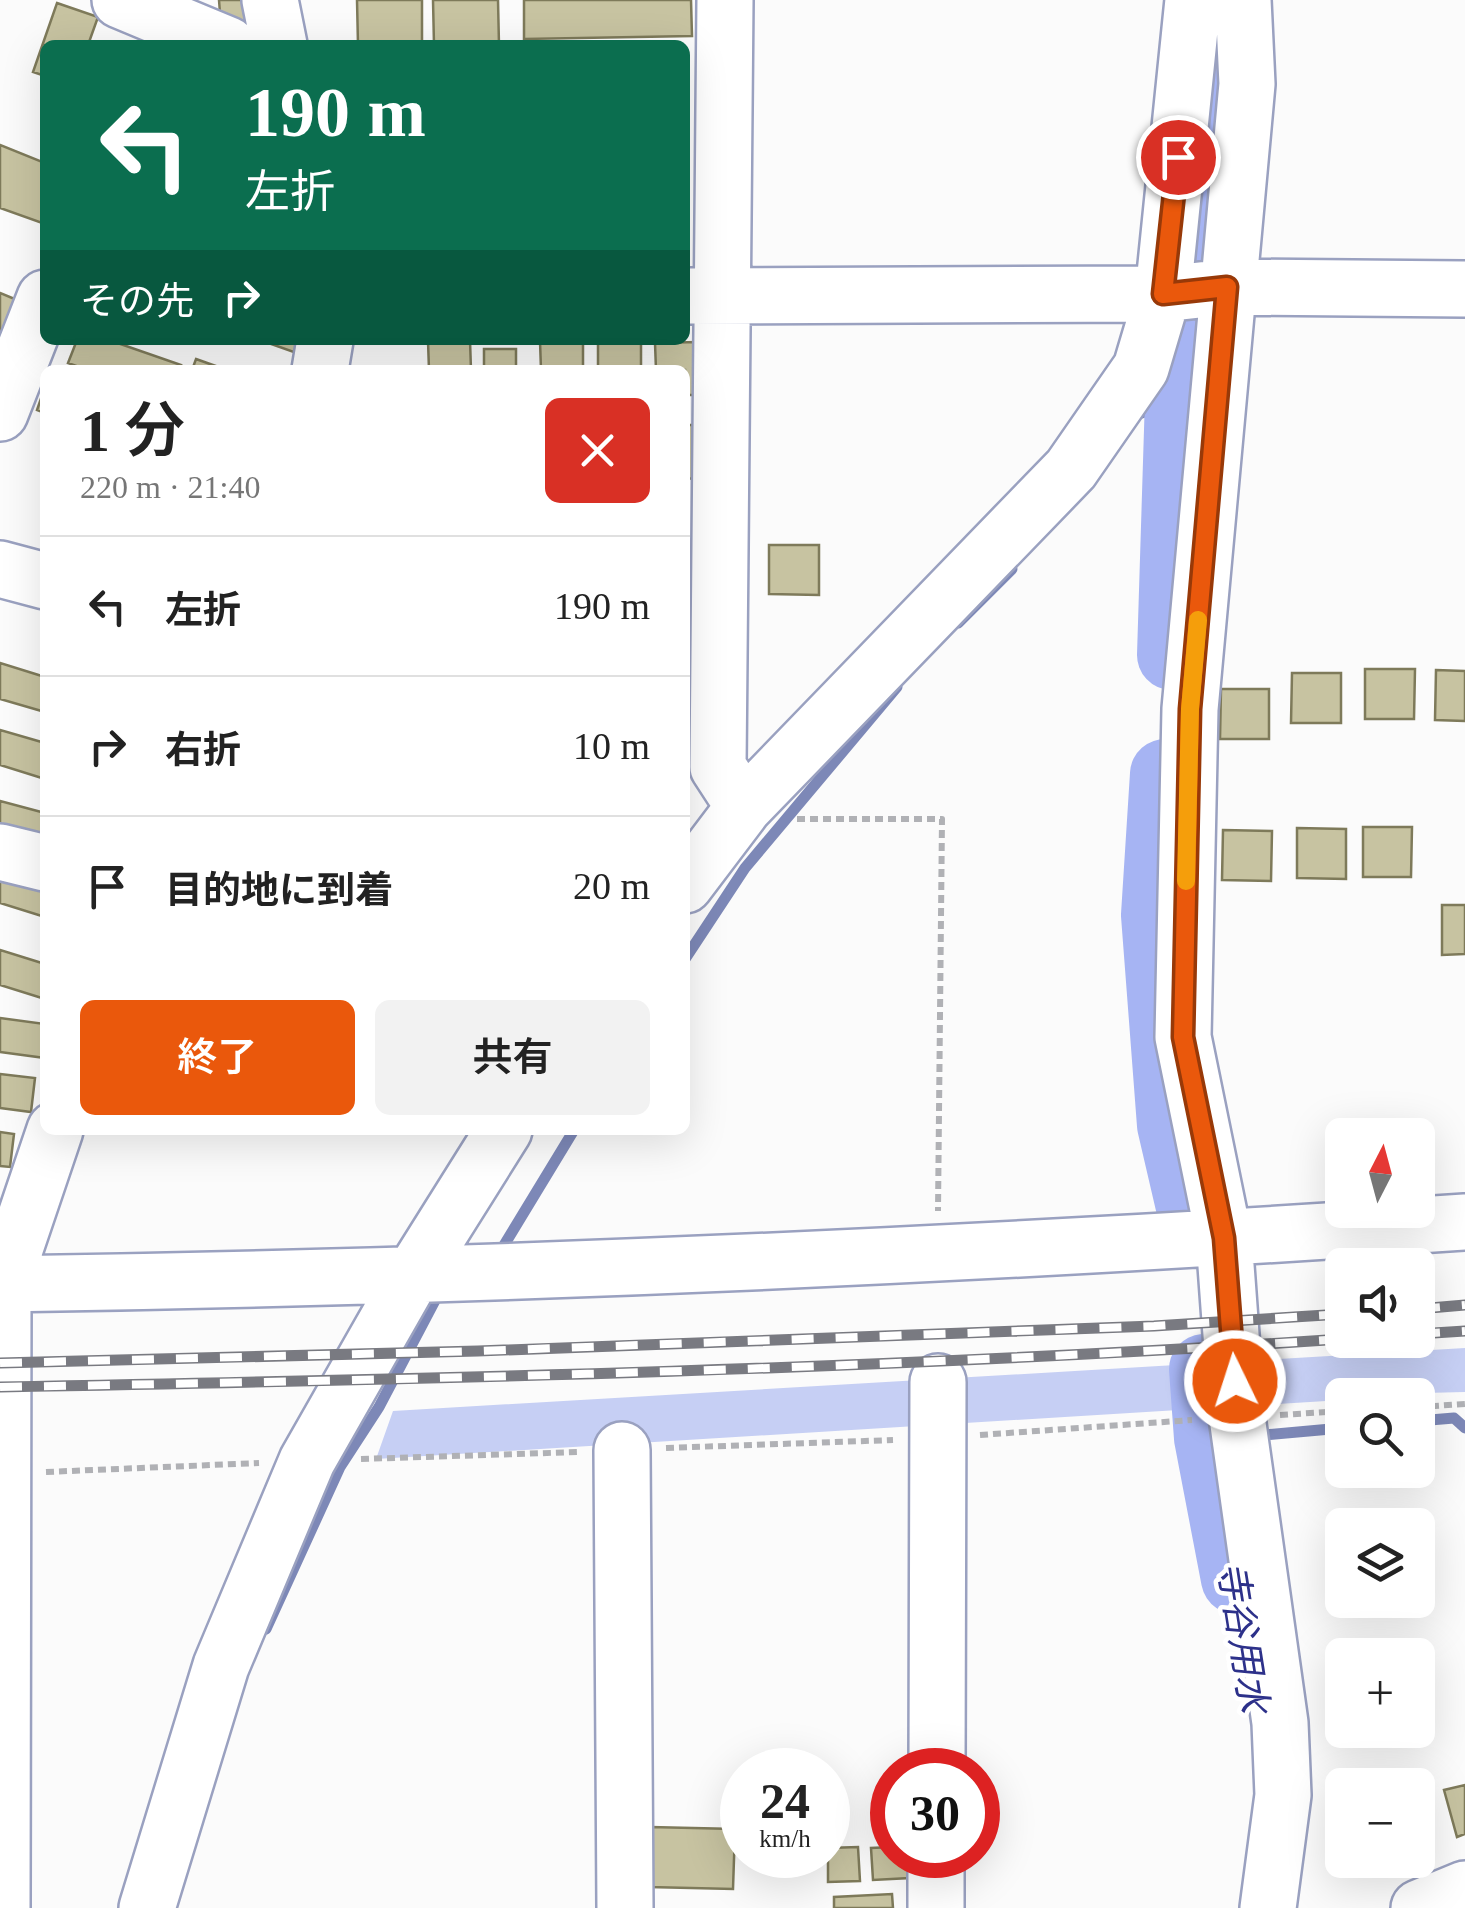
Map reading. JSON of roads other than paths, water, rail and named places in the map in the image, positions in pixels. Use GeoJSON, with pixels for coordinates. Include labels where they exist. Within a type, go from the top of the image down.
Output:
{"type":"FeatureCollection","features":[{"type":"Feature","properties":{"kind":"street"},"geometry":{"type":"LineString","coordinates":[[270,0],[278,40]]}},
{"type":"Feature","properties":{"kind":"street"},"geometry":{"type":"LineString","coordinates":[[725,0],[704,296],[718,766],[754,798]]}},
{"type":"Feature","properties":{"kind":"street"},"geometry":{"type":"LineString","coordinates":[[690,880],[754,798],[1070,469],[1140,368],[1163,294],[1193,0]]}},
{"type":"Feature","properties":{"kind":"street"},"geometry":{"type":"LineString","coordinates":[[1243,0],[1248,84],[1190,709],[1183,1037],[1224,1238],[1238,1417],[1280,1723],[1283,1795],[1268,1908]]}},
{"type":"Feature","properties":{"kind":"street"},"geometry":{"type":"LineString","coordinates":[[147,22],[210,40]]}},
{"type":"Feature","properties":{"kind":"street"},"geometry":{"type":"LineString","coordinates":[[704,296],[1163,294],[1227,287],[1465,289]]}},
{"type":"Feature","properties":{"kind":"street"},"geometry":{"type":"LineString","coordinates":[[0,413],[40,311]]}},
{"type":"Feature","properties":{"kind":"street"},"geometry":{"type":"LineString","coordinates":[[0,569],[40,580]]}},
{"type":"Feature","properties":{"kind":"street"},"geometry":{"type":"LineString","coordinates":[[0,852],[40,862]]}},
{"type":"Feature","properties":{"kind":"street"},"geometry":{"type":"LineString","coordinates":[[2,1908],[1,1284],[53,1135]]}},
{"type":"Feature","properties":{"kind":"street"},"geometry":{"type":"LineString","coordinates":[[147,1908],[220,1666],[307,1461],[413,1275],[501,1135]]}},
{"type":"Feature","properties":{"kind":"street"},"geometry":{"type":"LineString","coordinates":[[1,1284],[413,1275],[1224,1238],[1465,1222]]}},
{"type":"Feature","properties":{"kind":"street"},"geometry":{"type":"LineString","coordinates":[[937,1748],[938,1382]]}},
{"type":"Feature","properties":{"kind":"street"},"geometry":{"type":"LineString","coordinates":[[622,1450],[625,1908]]}},
{"type":"Feature","properties":{"kind":"street"},"geometry":{"type":"LineString","coordinates":[[936,1878],[936,1908]]}},
{"type":"Feature","properties":{"kind":"street"},"geometry":{"type":"LineString","coordinates":[[1419,1908],[1465,1889]]}},
{"type":"Feature","properties":{"kind":"waterway","name":"寺谷用水"},"geometry":{"type":"LineString","coordinates":[[1172,655],[1181,366],[1221,0]]}},
{"type":"Feature","properties":{"kind":"waterway"},"geometry":{"type":"LineString","coordinates":[[1142,413],[1181,366]]}},
{"type":"Feature","properties":{"kind":"waterway"},"geometry":{"type":"LineString","coordinates":[[958,623],[1012,569]]}},
{"type":"Feature","properties":{"kind":"waterway"},"geometry":{"type":"LineString","coordinates":[[690,951],[745,868],[897,687]]}},
{"type":"Feature","properties":{"kind":"waterway","name":"寺谷用水"},"geometry":{"type":"LineString","coordinates":[[1165,774],[1156,915],[1172,1125],[1195,1224]]}},
{"type":"Feature","properties":{"kind":"waterway"},"geometry":{"type":"LineString","coordinates":[[498,1255],[571,1135]]}},
{"type":"Feature","properties":{"kind":"waterway"},"geometry":{"type":"LineString","coordinates":[[266,1629],[340,1467],[379,1407],[440,1291]]}},
{"type":"Feature","properties":{"kind":"waterway","name":"寺谷用水"},"geometry":{"type":"LineString","coordinates":[[1204,1369],[1209,1438],[1236,1579]]}},
{"type":"Feature","properties":{"kind":"waterway"},"geometry":{"type":"LineString","coordinates":[[1435,1420],[1454,1418],[1465,1428]]}},
{"type":"Feature","properties":{"kind":"waterway"},"geometry":{"type":"LineString","coordinates":[[1253,1436],[1325,1430]]}},
{"type":"Feature","properties":{"kind":"railway"},"geometry":{"type":"LineString","coordinates":[[1435,1308],[1465,1305]]}},
{"type":"Feature","properties":{"kind":"railway"},"geometry":{"type":"LineString","coordinates":[[0,1363],[478,1351],[1154,1326],[1325,1315]]}},
{"type":"Feature","properties":{"kind":"railway"},"geometry":{"type":"LineString","coordinates":[[1435,1333],[1465,1331]]}},
{"type":"Feature","properties":{"kind":"railway"},"geometry":{"type":"LineString","coordinates":[[0,1387],[839,1365],[1325,1340]]}}]}
